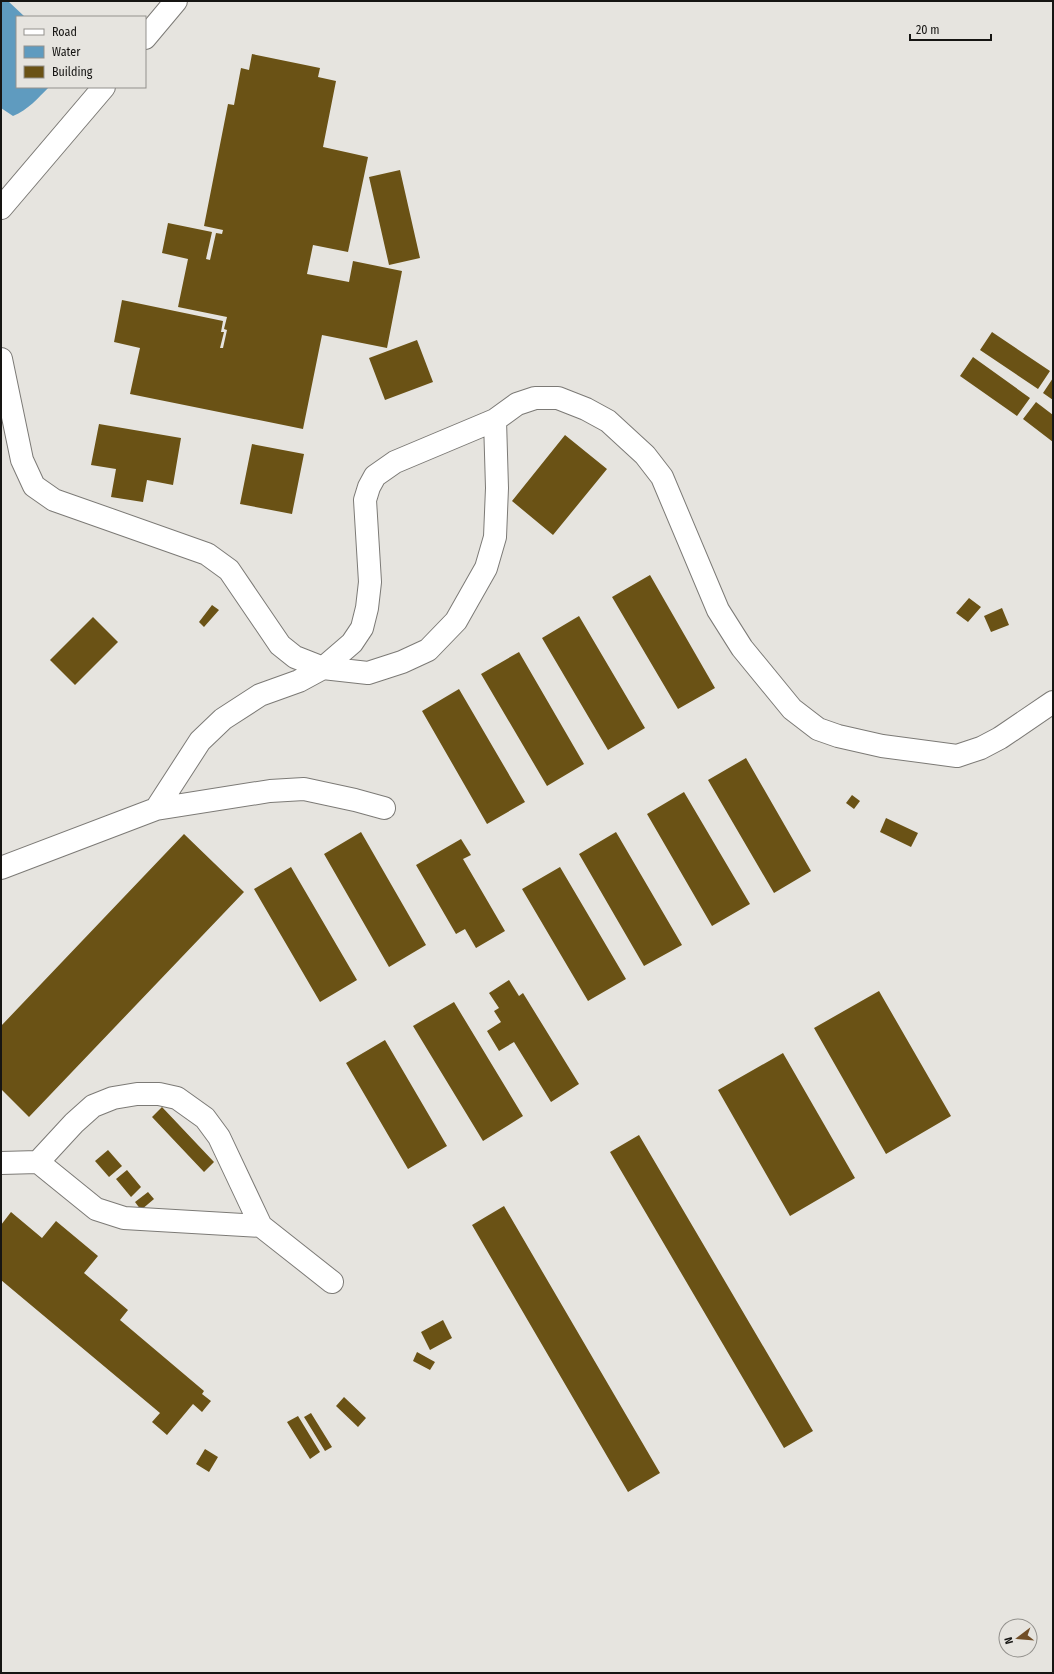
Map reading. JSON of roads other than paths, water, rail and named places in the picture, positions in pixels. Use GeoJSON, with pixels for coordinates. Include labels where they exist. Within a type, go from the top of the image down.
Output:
{"type":"FeatureCollection","features":[{"type":"Feature","properties":{"kind":"street"},"geometry":{"type":"LineString","coordinates":[[146,37],[176,1]]}},
{"type":"Feature","properties":{"kind":"street"},"geometry":{"type":"LineString","coordinates":[[1,208],[103,88]]}},
{"type":"Feature","properties":{"kind":"street"},"geometry":{"type":"LineString","coordinates":[[1,359],[8,434],[34,486],[54,500],[207,554],[229,570],[280,645],[295,657],[323,668],[368,673],[402,662],[428,650],[456,621],[486,568],[495,537],[497,488],[495,420]]}},
{"type":"Feature","properties":{"kind":"street"},"geometry":{"type":"LineString","coordinates":[[156,809],[200,741],[223,719],[260,695],[299,681],[323,668],[352,643],[362,628],[367,608],[370,582],[365,500],[368,487],[375,476],[395,462],[495,420],[517,404],[535,398],[558,398],[586,409],[608,421],[645,455],[662,477],[718,610],[742,648],[792,709],[818,729],[838,736],[882,746],[957,756],[981,748],[1000,738],[1053,702]]}},
{"type":"Feature","properties":{"kind":"street"},"geometry":{"type":"LineString","coordinates":[[1,868],[156,809],[270,791],[304,789],[384,808]]}},
{"type":"Feature","properties":{"kind":"street"},"geometry":{"type":"LineString","coordinates":[[38,1162],[74,1123],[93,1106],[113,1098],[136,1094],[159,1094],[177,1098],[205,1118],[219,1137],[261,1226],[332,1282]]}},
{"type":"Feature","properties":{"kind":"street"},"geometry":{"type":"LineString","coordinates":[[1,1163],[38,1162],[96,1208],[124,1218],[261,1226]]}},
{"type":"Feature","properties":{"kind":"water"},"geometry":{"type":"Polygon","coordinates":[[[1,1],[8,1],[24,16],[16,16],[16,88],[48,88],[28,107],[13,116],[1,108],[1,1]]]}}]}
